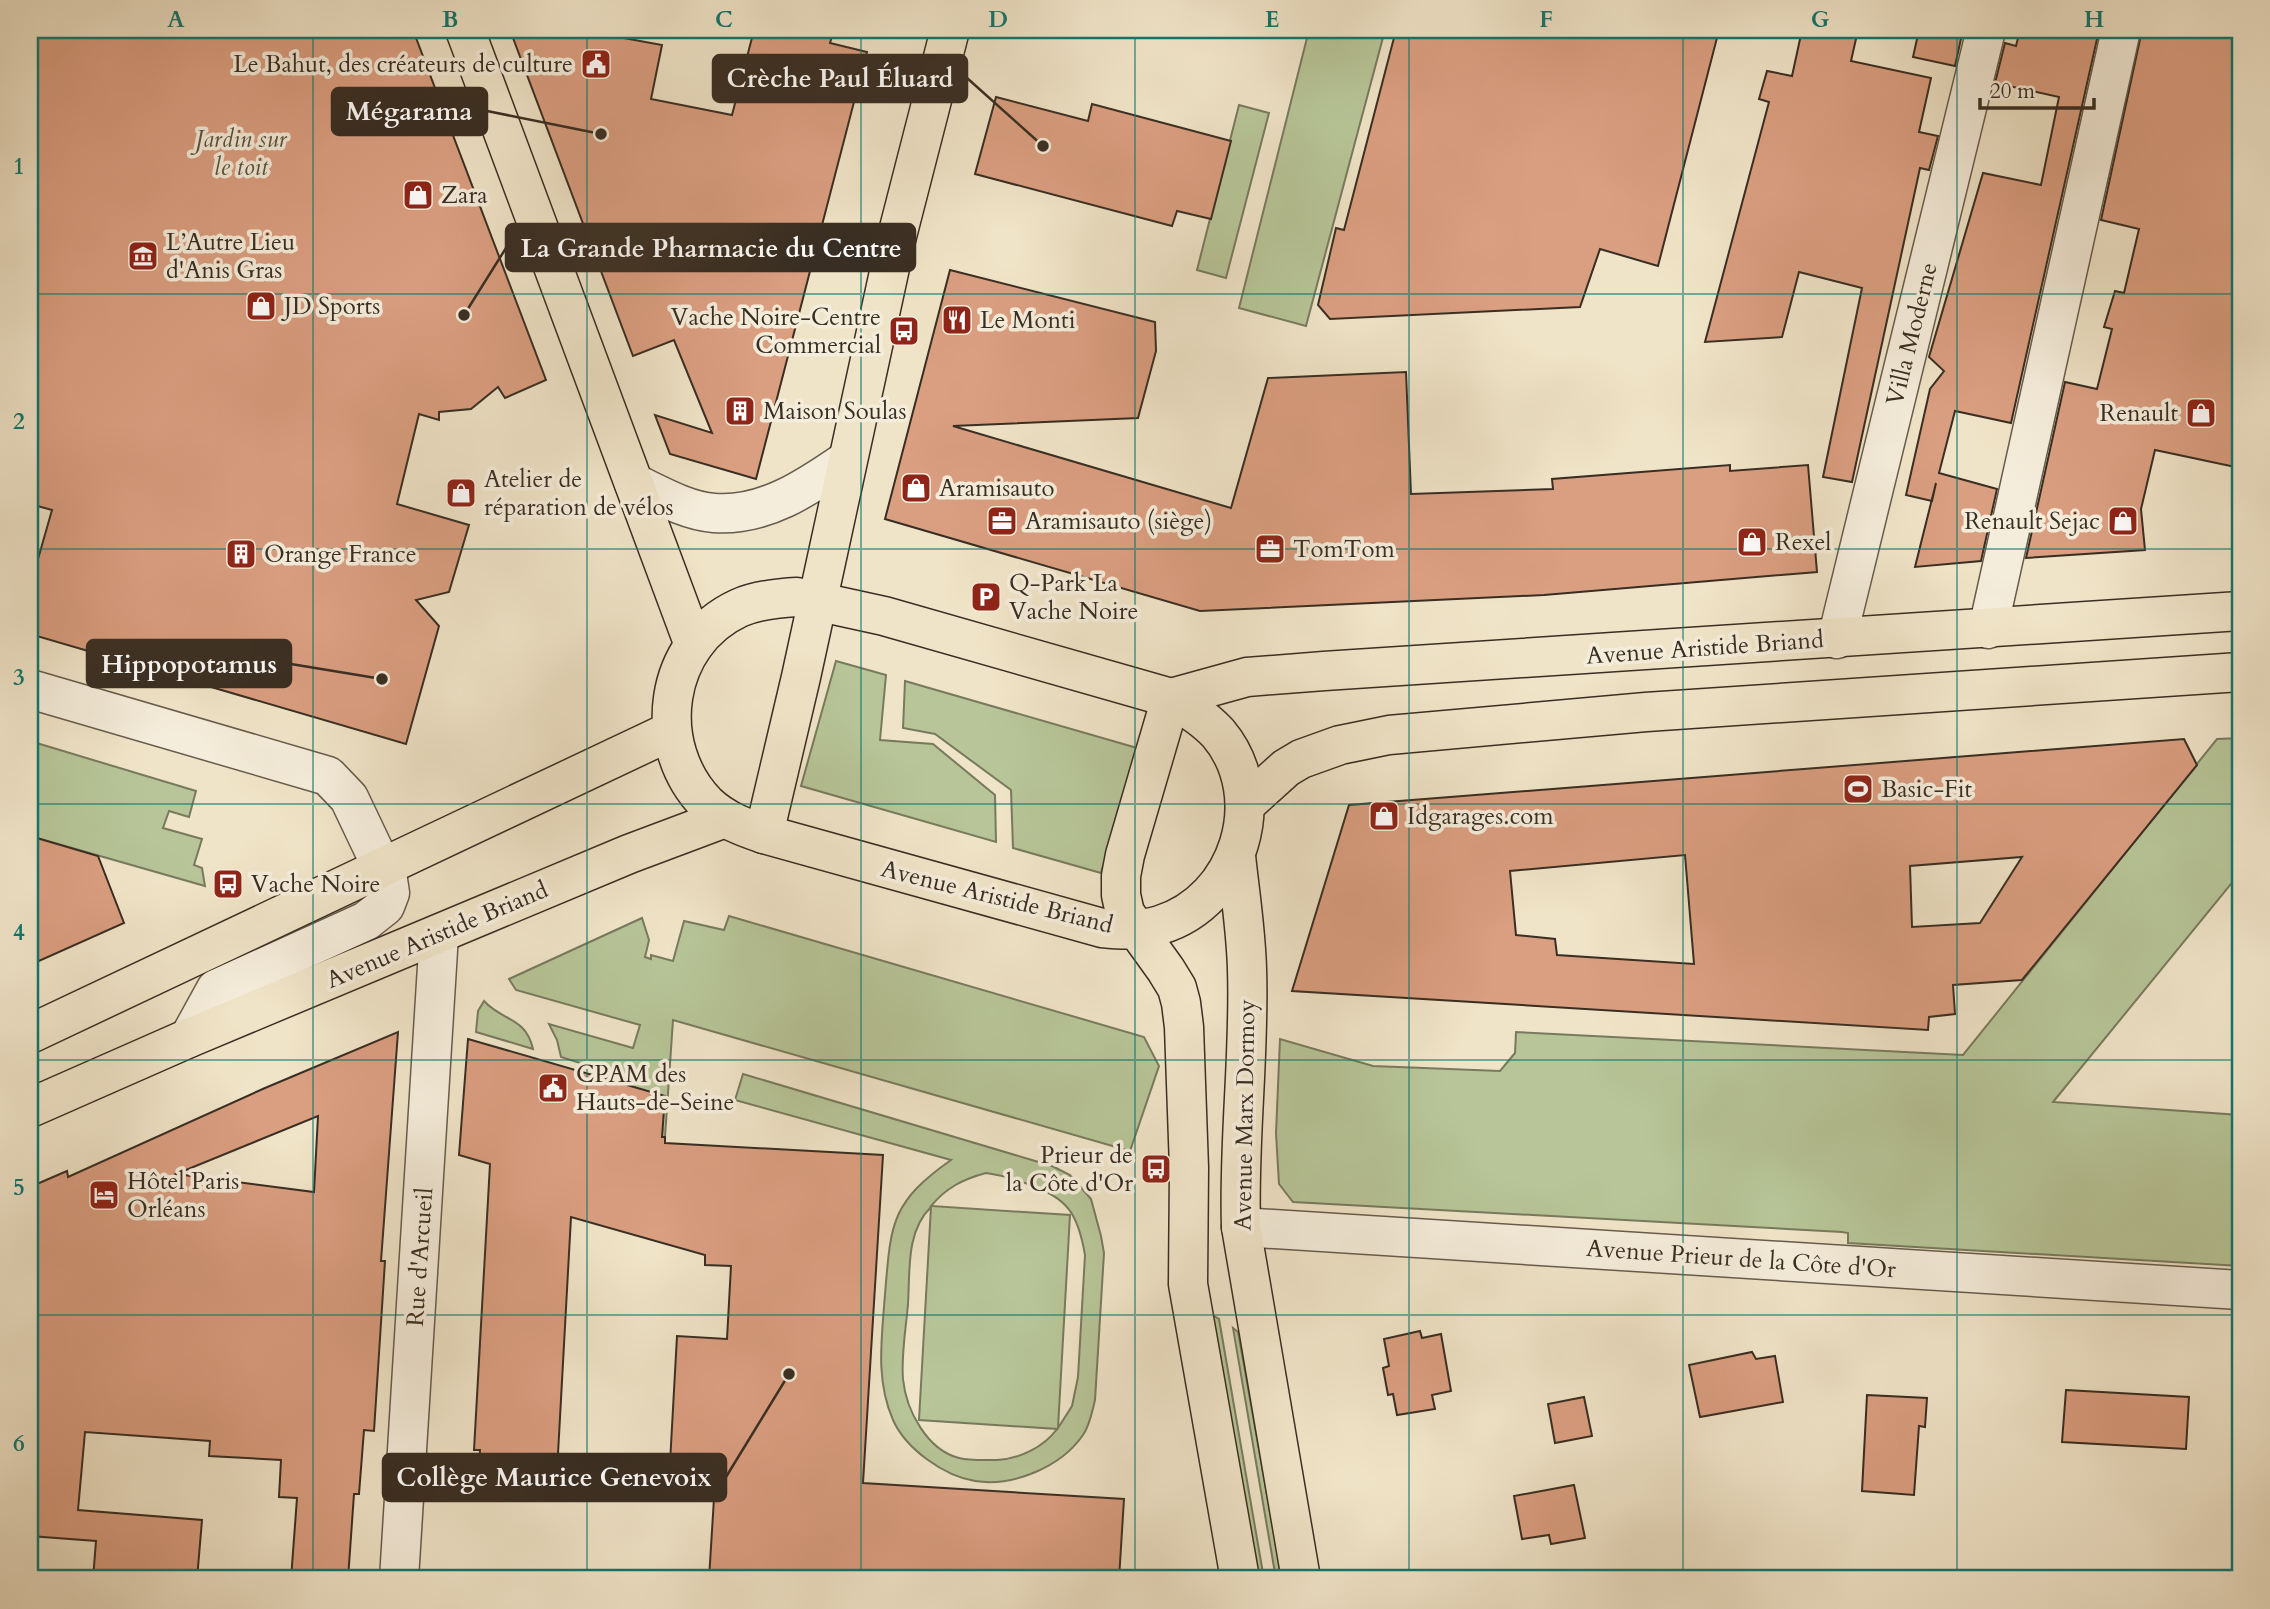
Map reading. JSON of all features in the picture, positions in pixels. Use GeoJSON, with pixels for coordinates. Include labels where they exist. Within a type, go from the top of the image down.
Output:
{"type":"FeatureCollection","features":[{"type":"Feature","properties":{"kind":"main road"},"geometry":{"type":"LineString","coordinates":[[466,30],[694,645]]}},
{"type":"Feature","properties":{"kind":"main road"},"geometry":{"type":"LineString","coordinates":[[764,834],[896,240],[950,30]]}},
{"type":"Feature","properties":{"kind":"main road","name":"Avenue Aristide Briand"},"geometry":{"type":"LineString","coordinates":[[797,597],[816,601],[884,616],[1171,698],[1202,718],[1220,736],[1241,778],[1245,805],[1243,832],[1236,856],[1217,887],[1196,908],[1162,925],[1136,930],[1102,928],[764,834],[725,818],[708,804],[683,772],[675,752],[671,731],[674,684],[694,645],[708,629],[739,608],[777,598],[797,597]]}},
{"type":"Feature","properties":{"kind":"main road","name":"Avenue Aristide Briand"},"geometry":{"type":"LineString","coordinates":[[1171,698],[1247,677],[2240,611]]}},
{"type":"Feature","properties":{"kind":"main road"},"geometry":{"type":"LineString","coordinates":[[1245,805],[1286,768],[1301,759],[1340,745],[1389,736],[1646,712],[2240,672]]}},
{"type":"Feature","properties":{"kind":"main road"},"geometry":{"type":"LineString","coordinates":[[1171,698],[1121,876],[1121,895],[1125,914],[1166,970],[1177,988],[1181,1003],[1184,1027],[1189,1229],[1187,1264],[1191,1303],[1240,1579]]}},
{"type":"Feature","properties":{"kind":"main road"},"geometry":{"type":"LineString","coordinates":[[30,1034],[671,731]]}},
{"type":"Feature","properties":{"kind":"main road","name":"Avenue Aristide Briand"},"geometry":{"type":"LineString","coordinates":[[30,1108],[189,1038],[629,854],[725,818]]}},
{"type":"Feature","properties":{"kind":"main road","name":"Avenue Marx Dormoy"},"geometry":{"type":"LineString","coordinates":[[1236,856],[1247,970],[1241,1227],[1301,1579]]}},
{"type":"Feature","properties":{"kind":"main road"},"geometry":{"type":"LineString","coordinates":[[1189,1229],[1241,1227]]}},
{"type":"Feature","properties":{"kind":"street","name":"Villa Moderne"},"geometry":{"type":"LineString","coordinates":[[1837,639],[1986,30]]}},
{"type":"Feature","properties":{"kind":"street"},"geometry":{"type":"LineString","coordinates":[[1988,629],[2120,30]]}},
{"type":"Feature","properties":{"kind":"street"},"geometry":{"type":"LineString","coordinates":[[634,483],[668,499],[712,513],[740,512],[793,494],[847,460]]}},
{"type":"Feature","properties":{"kind":"street"},"geometry":{"type":"LineString","coordinates":[[30,689],[328,776],[349,798],[384,868]]}},
{"type":"Feature","properties":{"kind":"street","name":"Avenue Aristide Briand"},"geometry":{"type":"LineString","coordinates":[[189,1038],[216,989],[366,921],[380,912],[390,893],[384,868]]}},
{"type":"Feature","properties":{"kind":"street","name":"Rue d'Arcueil"},"geometry":{"type":"LineString","coordinates":[[399,1579],[439,934]]}},
{"type":"Feature","properties":{"kind":"street","name":"Avenue Prieur de la Côte d'Or"},"geometry":{"type":"LineString","coordinates":[[1241,1227],[2240,1290]]}},
{"type":"Feature","properties":{"kind":"green space"},"geometry":{"type":"Polygon","coordinates":[[[1309,30],[1385,30],[1306,326],[1239,308],[1309,30]]]}},
{"type":"Feature","properties":{"kind":"green space"},"geometry":{"type":"Polygon","coordinates":[[[1239,105],[1269,113],[1226,278],[1197,270],[1239,105]]]}},
{"type":"Feature","properties":{"kind":"green space"},"geometry":{"type":"Polygon","coordinates":[[[836,661],[886,675],[880,740],[933,744],[995,795],[996,842],[801,786],[836,661]]]}},
{"type":"Feature","properties":{"kind":"green space"},"geometry":{"type":"Polygon","coordinates":[[[905,681],[1137,748],[1101,873],[1013,848],[1011,790],[935,734],[903,728],[905,681]]]}},
{"type":"Feature","properties":{"kind":"green space"},"geometry":{"type":"Polygon","coordinates":[[[2240,738],[2240,873],[2053,1102],[2240,1115],[2240,1266],[1848,1243],[1848,1233],[1842,1232],[1293,1202],[1279,1184],[1276,1133],[1280,1039],[1373,1066],[1500,1071],[1515,1053],[1516,1032],[1963,1055],[2217,739],[2240,738]]]}},
{"type":"Feature","properties":{"kind":"green space"},"geometry":{"type":"Polygon","coordinates":[[[30,741],[196,791],[189,817],[169,811],[163,828],[202,839],[194,865],[202,868],[205,886],[30,836],[30,741]]]}},
{"type":"Feature","properties":{"kind":"green space"},"geometry":{"type":"Polygon","coordinates":[[[729,916],[1144,1037],[1159,1066],[1130,1151],[673,1020],[665,1137],[662,1137],[663,1096],[595,1076],[596,1068],[561,1057],[549,1024],[633,1048],[640,1025],[516,990],[509,979],[642,918],[649,940],[645,957],[651,959],[651,955],[673,961],[684,921],[724,930],[729,916]]]}},
{"type":"Feature","properties":{"kind":"green space"},"geometry":{"type":"Polygon","coordinates":[[[484,1001],[519,1025],[530,1039],[533,1049],[476,1032],[478,1011],[484,1001]]]}},
{"type":"Feature","properties":{"kind":"green space"},"geometry":{"type":"Polygon","coordinates":[[[743,1074],[1052,1166],[1070,1175],[1091,1199],[1104,1253],[1095,1400],[1087,1427],[1074,1446],[1062,1457],[1035,1472],[1020,1478],[990,1482],[975,1481],[951,1473],[916,1451],[893,1420],[884,1389],[881,1342],[889,1250],[897,1217],[905,1203],[916,1189],[951,1160],[735,1100],[743,1074]],[[986,1173],[956,1185],[931,1206],[1070,1215],[1058,1428],[1072,1406],[1078,1377],[1085,1255],[1079,1229],[1069,1209],[1053,1195],[1018,1180],[986,1173]],[[931,1207],[917,1228],[911,1252],[903,1361],[903,1379],[909,1403],[928,1438],[948,1454],[968,1460],[997,1460],[1022,1454],[1045,1441],[1057,1429],[919,1420],[931,1207]]]}},
{"type":"Feature","properties":{"kind":"green space"},"geometry":{"type":"Polygon","coordinates":[[[1212,1315],[1219,1319],[1264,1579],[1258,1579],[1212,1315]]]}},
{"type":"Feature","properties":{"kind":"green space"},"geometry":{"type":"Polygon","coordinates":[[[1233,1328],[1238,1332],[1282,1579],[1276,1579],[1233,1328]]]}},
{"type":"Feature","properties":{"kind":"building"},"geometry":{"type":"Polygon","coordinates":[[[30,30],[413,30],[546,380],[505,398],[498,387],[471,409],[439,412],[439,420],[419,414],[397,504],[469,525],[449,592],[416,600],[439,626],[406,744],[30,634],[30,587],[52,510],[30,504],[30,30]]]}},
{"type":"Feature","properties":{"kind":"building"},"geometry":{"type":"Polygon","coordinates":[[[510,30],[580,30],[662,45],[651,99],[732,115],[754,30],[834,30],[830,43],[867,52],[756,479],[670,454],[655,415],[712,433],[674,340],[633,356],[510,30]]]}},
{"type":"Feature","properties":{"kind":"building"},"geometry":{"type":"Polygon","coordinates":[[[1396,30],[1719,30],[1658,266],[1600,249],[1580,307],[1330,319],[1318,305],[1336,228],[1344,230],[1396,30]]]}},
{"type":"Feature","properties":{"kind":"building"},"geometry":{"type":"Polygon","coordinates":[[[1802,30],[1858,30],[1851,61],[1931,78],[1919,132],[1938,136],[1929,170],[1920,168],[1852,482],[1823,477],[1862,288],[1799,272],[1782,337],[1705,342],[1769,102],[1759,99],[1767,71],[1792,76],[1802,30]]]}},
{"type":"Feature","properties":{"kind":"building"},"geometry":{"type":"Polygon","coordinates":[[[1919,30],[1962,34],[1955,66],[1913,57],[1919,30]]]}},
{"type":"Feature","properties":{"kind":"building"},"geometry":{"type":"Polygon","coordinates":[[[2020,30],[2099,30],[2011,423],[1955,411],[1939,473],[1997,489],[1981,561],[1915,567],[1932,501],[1906,495],[1930,389],[1944,371],[1929,357],[1983,173],[2041,185],[2059,97],[1995,83],[2005,43],[2016,46],[2020,30]]]}},
{"type":"Feature","properties":{"kind":"building"},"geometry":{"type":"Polygon","coordinates":[[[2142,30],[2240,30],[2240,468],[2155,450],[2141,509],[2145,550],[2026,558],[2065,382],[2097,389],[2112,329],[2104,327],[2115,291],[2124,293],[2139,229],[2101,220],[2142,30]]]}},
{"type":"Feature","properties":{"kind":"building"},"geometry":{"type":"Polygon","coordinates":[[[996,97],[1088,121],[1092,104],[1231,141],[1211,219],[1177,211],[1172,226],[975,174],[996,97]]]}},
{"type":"Feature","properties":{"kind":"building"},"geometry":{"type":"Polygon","coordinates":[[[950,270],[1155,322],[1156,351],[1138,418],[953,426],[1231,508],[1268,378],[1406,372],[1411,494],[1553,489],[1552,479],[1730,465],[1730,471],[1808,465],[1817,572],[1544,595],[1200,611],[885,519],[950,270]]]}},
{"type":"Feature","properties":{"kind":"building"},"geometry":{"type":"Polygon","coordinates":[[[2184,739],[2197,765],[2022,980],[1953,985],[1955,1014],[1929,1017],[1928,1030],[1292,991],[1349,805],[2184,739]],[[1685,855],[1510,871],[1516,935],[1555,939],[1557,955],[1694,964],[1685,855]],[[2022,857],[1910,866],[1912,927],[1980,923],[2022,857]]]}},
{"type":"Feature","properties":{"kind":"building"},"geometry":{"type":"Polygon","coordinates":[[[30,836],[98,856],[124,923],[30,965],[30,836]]]}},
{"type":"Feature","properties":{"kind":"building"},"geometry":{"type":"Polygon","coordinates":[[[398,1032],[381,1261],[385,1261],[374,1431],[364,1430],[359,1494],[354,1494],[348,1579],[291,1579],[297,1498],[279,1497],[281,1460],[209,1456],[210,1441],[85,1432],[78,1510],[202,1520],[197,1579],[93,1579],[96,1541],[30,1536],[30,1187],[67,1171],[68,1177],[265,1088],[398,1032]],[[318,1116],[176,1174],[314,1192],[318,1116]]]}},
{"type":"Feature","properties":{"kind":"building"},"geometry":{"type":"Polygon","coordinates":[[[468,1039],[665,1096],[662,1137],[665,1137],[665,1143],[883,1155],[863,1483],[1124,1499],[1119,1579],[709,1579],[716,1466],[670,1463],[677,1336],[727,1339],[731,1266],[705,1265],[705,1255],[571,1217],[557,1472],[479,1467],[480,1450],[474,1450],[490,1164],[459,1155],[468,1039]]]}},
{"type":"Feature","properties":{"kind":"building"},"geometry":{"type":"Polygon","coordinates":[[[1420,1331],[1422,1338],[1441,1334],[1451,1391],[1432,1395],[1435,1409],[1397,1415],[1393,1394],[1388,1395],[1383,1368],[1389,1366],[1384,1339],[1420,1331]]]}},
{"type":"Feature","properties":{"kind":"building"},"geometry":{"type":"Polygon","coordinates":[[[1752,1352],[1756,1359],[1775,1356],[1783,1402],[1700,1417],[1689,1365],[1752,1352]]]}},
{"type":"Feature","properties":{"kind":"building"},"geometry":{"type":"Polygon","coordinates":[[[2066,1390],[2189,1397],[2186,1449],[2062,1442],[2066,1390]]]}},
{"type":"Feature","properties":{"kind":"building"},"geometry":{"type":"Polygon","coordinates":[[[1867,1395],[1927,1398],[1925,1427],[1919,1426],[1914,1495],[1862,1491],[1867,1395]]]}},
{"type":"Feature","properties":{"kind":"building"},"geometry":{"type":"Polygon","coordinates":[[[1584,1397],[1592,1436],[1555,1443],[1548,1404],[1584,1397]]]}},
{"type":"Feature","properties":{"kind":"building"},"geometry":{"type":"Polygon","coordinates":[[[1574,1485],[1585,1538],[1551,1544],[1549,1535],[1522,1539],[1514,1496],[1574,1485]]]}},
{"type":"Feature","properties":{"kind":"place","name":"Le Bahut, des créateurs de culture"},"geometry":{"type":"Point","coordinates":[596,64]}},
{"type":"Feature","properties":{"kind":"place","name":"Mégarama"},"geometry":{"type":"Point","coordinates":[601,134]}},
{"type":"Feature","properties":{"kind":"place","name":"Crèche Paul Éluard"},"geometry":{"type":"Point","coordinates":[1043,146]}},
{"type":"Feature","properties":{"kind":"place","name":"Zara"},"geometry":{"type":"Point","coordinates":[418,195]}},
{"type":"Feature","properties":{"kind":"place","name":"L’Autre Lieu d'Anis Gras"},"geometry":{"type":"Point","coordinates":[143,256]}},
{"type":"Feature","properties":{"kind":"place","name":"JD Sports"},"geometry":{"type":"Point","coordinates":[261,306]}},
{"type":"Feature","properties":{"kind":"place","name":"La Grande Pharmacie du Centre"},"geometry":{"type":"Point","coordinates":[464,315]}},
{"type":"Feature","properties":{"kind":"place","name":"Le Monti"},"geometry":{"type":"Point","coordinates":[957,320]}},
{"type":"Feature","properties":{"kind":"place","name":"Vache Noire-Centre Commercial"},"geometry":{"type":"Point","coordinates":[904,331]}},
{"type":"Feature","properties":{"kind":"place","name":"Maison Soulas"},"geometry":{"type":"Point","coordinates":[740,411]}},
{"type":"Feature","properties":{"kind":"place","name":"Renault"},"geometry":{"type":"Point","coordinates":[2201,413]}},
{"type":"Feature","properties":{"kind":"place","name":"Aramisauto"},"geometry":{"type":"Point","coordinates":[916,488]}},
{"type":"Feature","properties":{"kind":"place","name":"Atelier de réparation de vélos"},"geometry":{"type":"Point","coordinates":[461,493]}},
{"type":"Feature","properties":{"kind":"place","name":"Aramisauto (siège)"},"geometry":{"type":"Point","coordinates":[1002,521]}},
{"type":"Feature","properties":{"kind":"place","name":"Renault Sejac"},"geometry":{"type":"Point","coordinates":[2123,521]}},
{"type":"Feature","properties":{"kind":"place","name":"Rexel"},"geometry":{"type":"Point","coordinates":[1752,542]}},
{"type":"Feature","properties":{"kind":"place","name":"TomTom"},"geometry":{"type":"Point","coordinates":[1270,549]}},
{"type":"Feature","properties":{"kind":"place","name":"Orange France"},"geometry":{"type":"Point","coordinates":[241,554]}},
{"type":"Feature","properties":{"kind":"place","name":"Q-Park La Vache Noire"},"geometry":{"type":"Point","coordinates":[986,597]}},
{"type":"Feature","properties":{"kind":"place","name":"Hippopotamus"},"geometry":{"type":"Point","coordinates":[382,679]}},
{"type":"Feature","properties":{"kind":"place","name":"Basic-Fit"},"geometry":{"type":"Point","coordinates":[1858,789]}},
{"type":"Feature","properties":{"kind":"place","name":"Idgarages.com"},"geometry":{"type":"Point","coordinates":[1384,816]}},
{"type":"Feature","properties":{"kind":"place","name":"Vache Noire"},"geometry":{"type":"Point","coordinates":[228,884]}},
{"type":"Feature","properties":{"kind":"place","name":"CPAM des Hauts-de-Seine"},"geometry":{"type":"Point","coordinates":[553,1088]}},
{"type":"Feature","properties":{"kind":"place","name":"Prieur de la Côte d'Or"},"geometry":{"type":"Point","coordinates":[1156,1169]}},
{"type":"Feature","properties":{"kind":"place","name":"Hôtel Paris Orléans"},"geometry":{"type":"Point","coordinates":[104,1195]}},
{"type":"Feature","properties":{"kind":"place","name":"Collège Maurice Genevoix"},"geometry":{"type":"Point","coordinates":[789,1374]}},
{"type":"Feature","properties":{"kind":"park label","name":"Jardin sur le toit"},"geometry":{"type":"Point","coordinates":[241,153]}}]}
